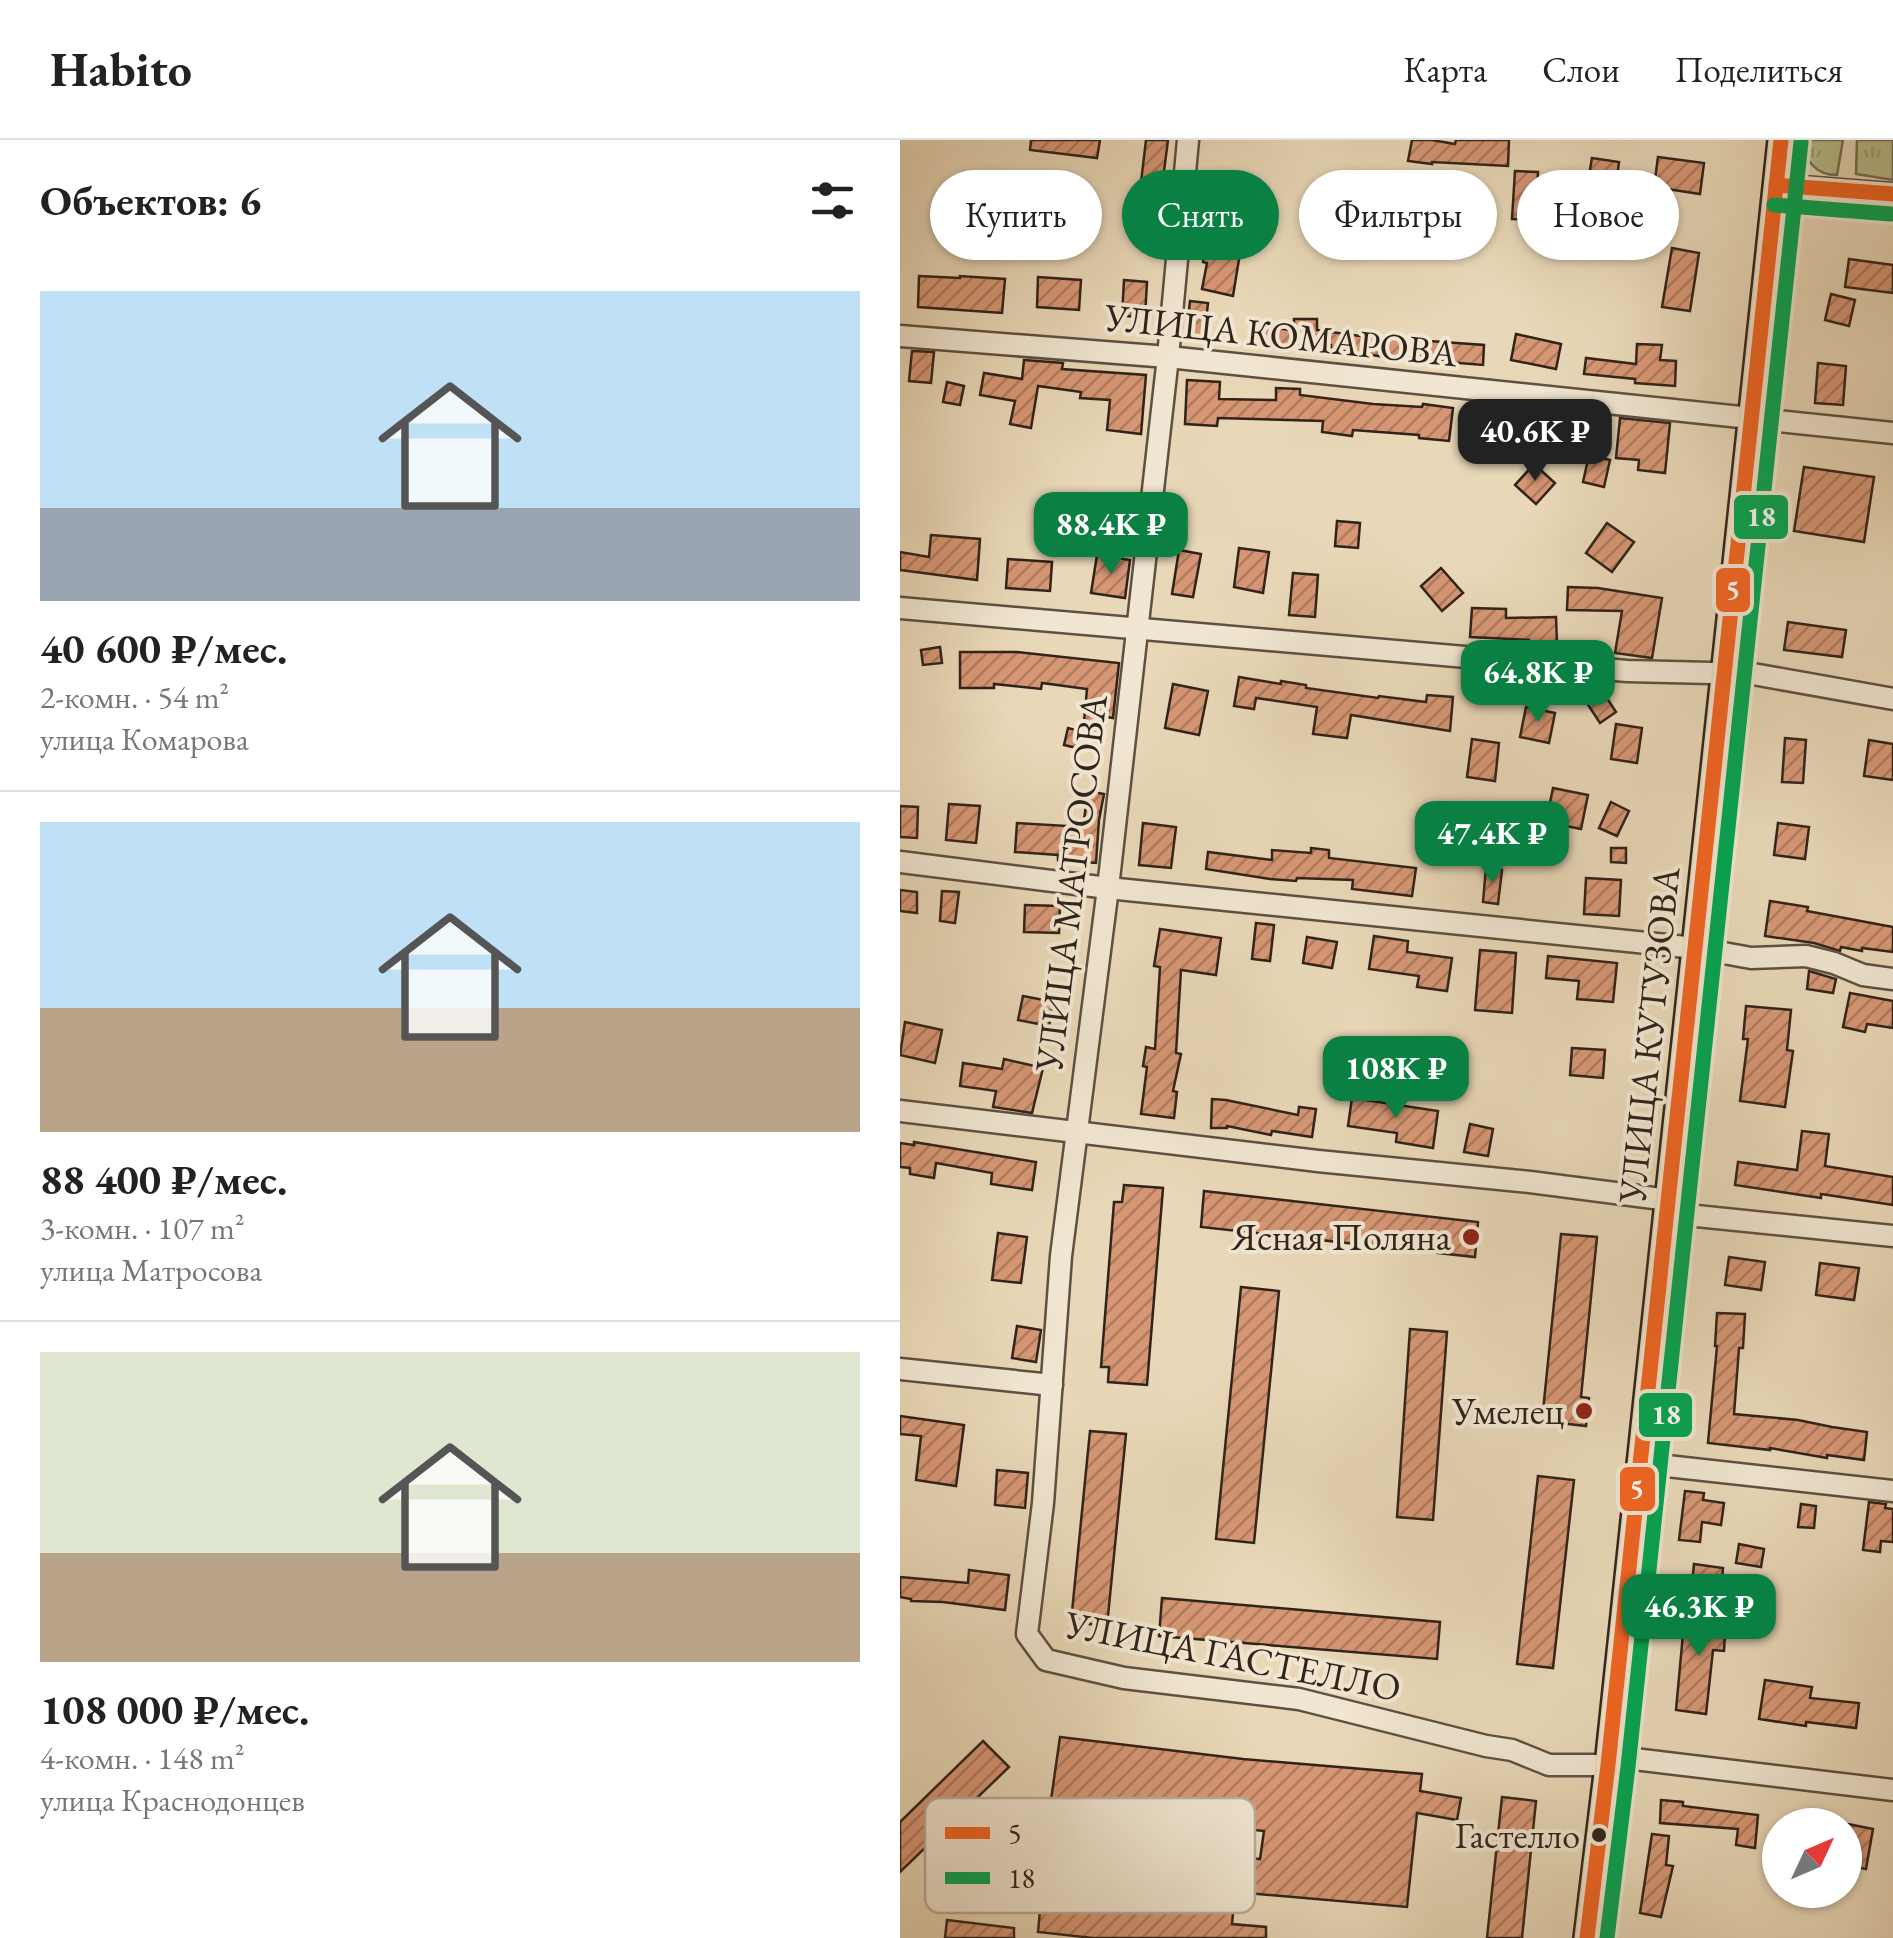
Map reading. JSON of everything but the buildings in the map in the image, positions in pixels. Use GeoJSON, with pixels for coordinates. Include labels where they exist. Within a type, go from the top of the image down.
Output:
{"type":"FeatureCollection","features":[{"type":"Feature","properties":{"kind":"main road","name":"УЛИЦА КУТУЗОВА"},"geometry":{"type":"LineString","coordinates":[[1587,1938],[1781,140]]}},
{"type":"Feature","properties":{"kind":"street","name":"УЛИЦА МАТРОСОВА"},"geometry":{"type":"LineString","coordinates":[[1027,1634],[1042,1503],[1061,1256],[1108,888],[1168,358],[1188,140]]}},
{"type":"Feature","properties":{"kind":"street"},"geometry":{"type":"LineString","coordinates":[[1776,185],[1893,194]]}},
{"type":"Feature","properties":{"kind":"street","name":"УЛИЦА КОМАРОВА"},"geometry":{"type":"LineString","coordinates":[[900,336],[1168,358],[1893,433]]}},
{"type":"Feature","properties":{"kind":"street"},"geometry":{"type":"LineString","coordinates":[[900,608],[1627,671],[1753,674],[1893,699]]}},
{"type":"Feature","properties":{"kind":"street"},"geometry":{"type":"LineString","coordinates":[[900,862],[1108,888],[1696,948],[1752,958],[1806,956],[1864,975],[1893,979]]}},
{"type":"Feature","properties":{"kind":"street"},"geometry":{"type":"LineString","coordinates":[[900,1111],[1893,1236]]}},
{"type":"Feature","properties":{"kind":"street"},"geometry":{"type":"LineString","coordinates":[[900,1369],[1052,1385]]}},
{"type":"Feature","properties":{"kind":"street"},"geometry":{"type":"LineString","coordinates":[[1640,1464],[1893,1491]]}},
{"type":"Feature","properties":{"kind":"street","name":"УЛИЦА ГАСТЕЛЛО"},"geometry":{"type":"LineString","coordinates":[[1027,1634],[1046,1660],[1059,1664],[1124,1678],[1299,1700],[1512,1750],[1549,1765],[1609,1760],[1893,1790]]}},
{"type":"Feature","properties":{"kind":"green space"},"geometry":{"type":"Polygon","coordinates":[[[1802,140],[1843,140],[1837,175],[1813,165],[1802,140]]]}},
{"type":"Feature","properties":{"kind":"green space"},"geometry":{"type":"Polygon","coordinates":[[[1857,140],[1893,140],[1893,180],[1856,174],[1857,140]]]}},
{"type":"Feature","properties":{"kind":"transit line","name":"5"},"geometry":{"type":"LineString","coordinates":[[1587,1938],[1781,140]]}},
{"type":"Feature","properties":{"kind":"transit line","name":"18"},"geometry":{"type":"LineString","coordinates":[[1607,1938],[1801,142]]}},
{"type":"Feature","properties":{"kind":"transit line","name":"5"},"geometry":{"type":"LineString","coordinates":[[1776,185],[1893,194]]}},
{"type":"Feature","properties":{"kind":"transit line","name":"18"},"geometry":{"type":"LineString","coordinates":[[1774,205],[1891,214]]}},
{"type":"Feature","properties":{"kind":"place","name":"Ясная Поляна"},"geometry":{"type":"Point","coordinates":[1471,1237]}},
{"type":"Feature","properties":{"kind":"place","name":"Умелец"},"geometry":{"type":"Point","coordinates":[1584,1411]}},
{"type":"Feature","properties":{"kind":"place","name":"Гастелло"},"geometry":{"type":"Point","coordinates":[1599,1835]}}]}
